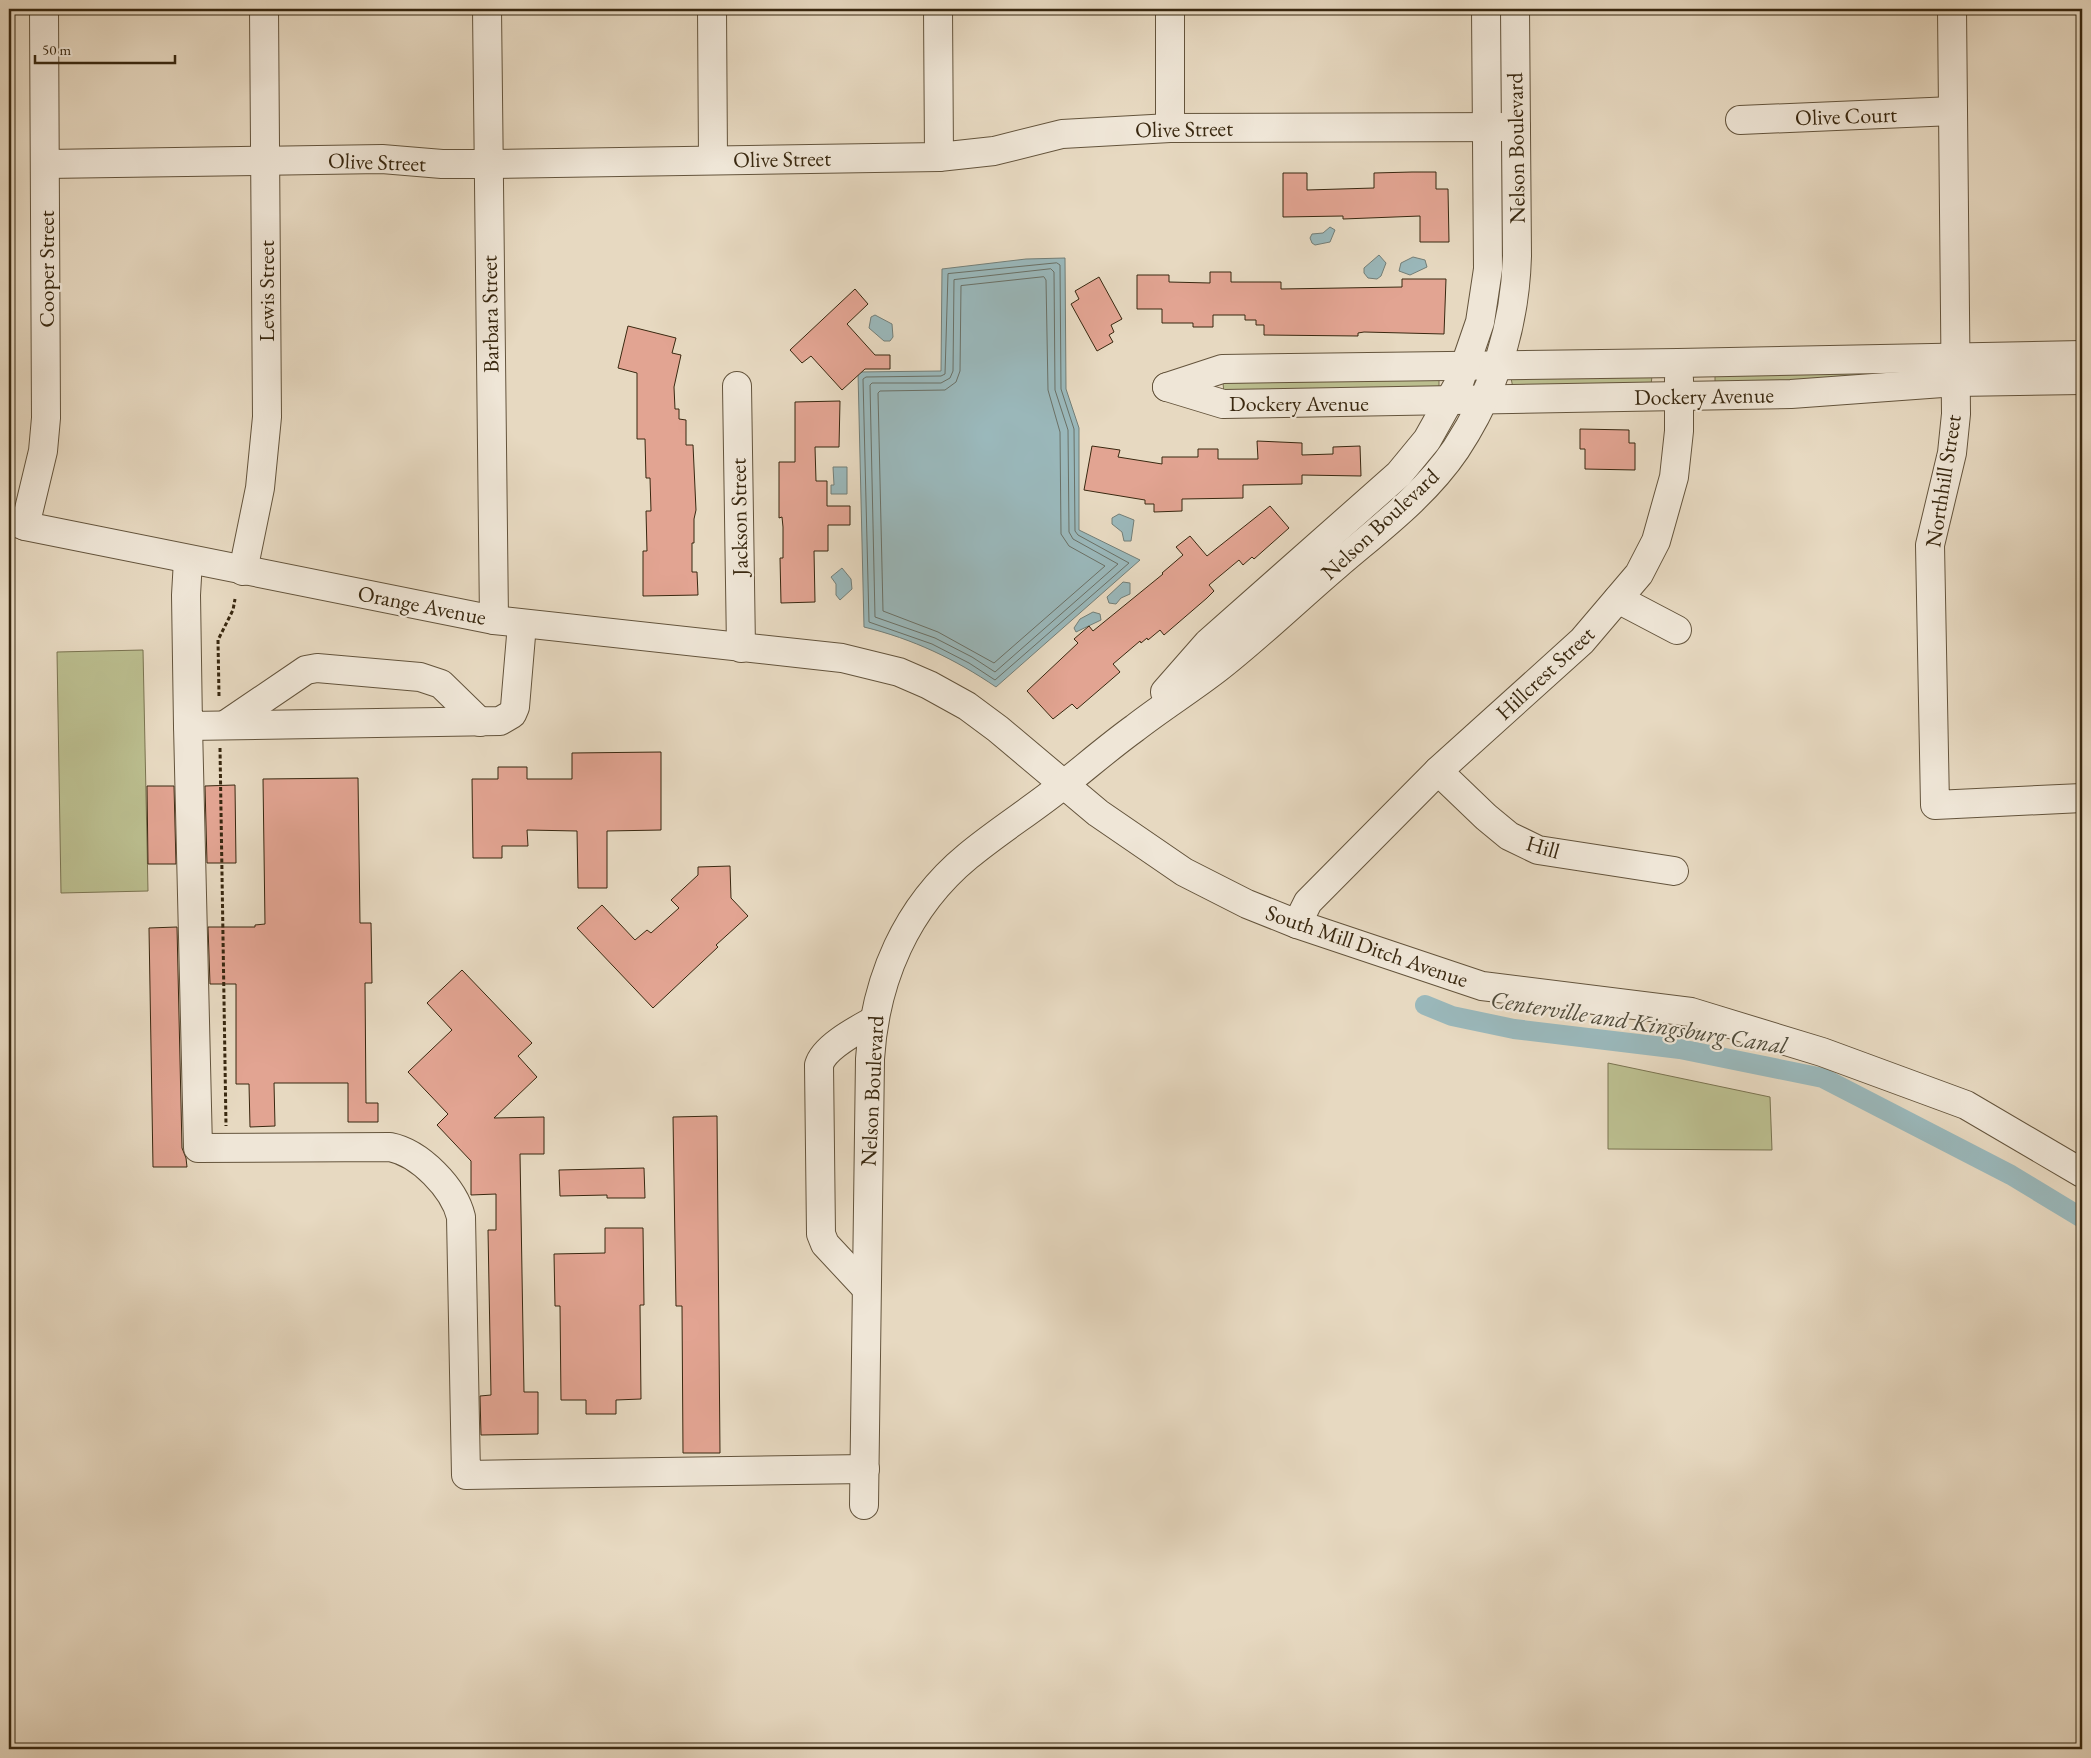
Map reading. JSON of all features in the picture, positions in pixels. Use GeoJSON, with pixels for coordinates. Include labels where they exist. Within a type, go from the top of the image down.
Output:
{"type":"FeatureCollection","features":[{"type":"Feature","properties":{"kind":"street","name":"Cooper Street"},"geometry":{"type":"LineString","coordinates":[[17,523],[42,451],[46,418],[44,9]]}},
{"type":"Feature","properties":{"kind":"street","name":"Lewis Street"},"geometry":{"type":"LineString","coordinates":[[243,571],[256,513],[266,446],[264,9]]}},
{"type":"Feature","properties":{"kind":"street","name":"Barbara Street"},"geometry":{"type":"LineString","coordinates":[[487,9],[487,164],[494,620]]}},
{"type":"Feature","properties":{"kind":"street"},"geometry":{"type":"LineString","coordinates":[[712,9],[713,160]]}},
{"type":"Feature","properties":{"kind":"street"},"geometry":{"type":"LineString","coordinates":[[938,9],[939,157]]}},
{"type":"Feature","properties":{"kind":"street"},"geometry":{"type":"LineString","coordinates":[[1170,9],[1170,128]]}},
{"type":"Feature","properties":{"kind":"street","name":"Nelson Boulevard"},"geometry":{"type":"LineString","coordinates":[[1134,728],[1208,643],[1399,474],[1427,440],[1450,401],[1467,364],[1480,322],[1486,285],[1486,9]]}},
{"type":"Feature","properties":{"kind":"street","name":"Nelson Boulevard"},"geometry":{"type":"LineString","coordinates":[[864,1505],[870,1059],[873,1021],[895,951],[905,930],[929,894],[968,856],[1062,786],[1134,728],[1219,667],[1420,493],[1456,448],[1484,400],[1499,364],[1513,308],[1516,274],[1515,9]]}},
{"type":"Feature","properties":{"kind":"street","name":"Northhill Street"},"geometry":{"type":"LineString","coordinates":[[1952,9],[1956,414],[1952,453],[1930,545],[1935,805],[2082,798]]}},
{"type":"Feature","properties":{"kind":"street","name":"Olive Court"},"geometry":{"type":"LineString","coordinates":[[1740,120],[1953,111]]}},
{"type":"Feature","properties":{"kind":"street","name":"Olive Street"},"geometry":{"type":"LineString","coordinates":[[46,164],[382,159],[442,164],[487,164],[939,157],[994,151],[1062,134],[1170,128],[1516,127]]}},
{"type":"Feature","properties":{"kind":"street","name":"Dockery Avenue"},"geometry":{"type":"LineString","coordinates":[[2082,355],[1955,370],[1791,394],[1223,404],[1167,387],[1222,369],[1467,364],[1678,363],[1955,370],[2082,380]]}},
{"type":"Feature","properties":{"kind":"street","name":"Hillcrest Street"},"geometry":{"type":"LineString","coordinates":[[1297,924],[1308,902],[1438,771],[1582,641],[1639,574],[1656,541],[1663,521],[1676,463],[1679,396],[1678,363]]}},
{"type":"Feature","properties":{"kind":"street","name":"Jackson Street"},"geometry":{"type":"LineString","coordinates":[[737,386],[741,648]]}},
{"type":"Feature","properties":{"kind":"street","name":"Orange Avenue"},"geometry":{"type":"LineString","coordinates":[[17,523],[188,560],[494,620],[842,658]]}},
{"type":"Feature","properties":{"kind":"street"},"geometry":{"type":"LineString","coordinates":[[188,560],[186,596],[188,726],[198,1148],[390,1147],[400,1149],[420,1160],[454,1197],[461,1218],[466,1475],[865,1469]]}},
{"type":"Feature","properties":{"kind":"street"},"geometry":{"type":"LineString","coordinates":[[1618,599],[1677,630]]}},
{"type":"Feature","properties":{"kind":"street"},"geometry":{"type":"LineString","coordinates":[[188,726],[222,732],[480,722],[507,718],[515,706],[522,624]]}},
{"type":"Feature","properties":{"kind":"street","name":"South Mill Ditch Avenue"},"geometry":{"type":"LineString","coordinates":[[842,658],[899,672],[949,696],[998,729],[1062,786],[1098,813],[1184,872],[1248,904],[1297,924],[1482,986],[1691,1012],[1803,1047],[1966,1105],[2081,1168]]}},
{"type":"Feature","properties":{"kind":"street"},"geometry":{"type":"LineString","coordinates":[[222,732],[306,670],[317,668],[420,677],[435,681],[441,684],[480,722]]}},
{"type":"Feature","properties":{"kind":"street","name":"Hill"},"geometry":{"type":"LineString","coordinates":[[1438,771],[1509,836],[1538,850],[1674,871]]}},
{"type":"Feature","properties":{"kind":"street"},"geometry":{"type":"LineString","coordinates":[[866,1288],[825,1244],[821,1234],[819,1066],[825,1055],[849,1034],[873,1021]]}},
{"type":"Feature","properties":{"kind":"path"},"geometry":{"type":"LineString","coordinates":[[219,696],[218,640],[223,626],[230,617],[235,599]]}},
{"type":"Feature","properties":{"kind":"path"},"geometry":{"type":"LineString","coordinates":[[222,732],[226,1135]]}},
{"type":"Feature","properties":{"kind":"green space"},"geometry":{"type":"Polygon","coordinates":[[[1919,366],[1919,376],[1715,388],[1715,369],[1919,366]]]}},
{"type":"Feature","properties":{"kind":"green space"},"geometry":{"type":"Polygon","coordinates":[[[1652,376],[1651,385],[1513,388],[1511,378],[1652,376]]]}},
{"type":"Feature","properties":{"kind":"green space"},"geometry":{"type":"Polygon","coordinates":[[[1439,379],[1439,388],[1224,393],[1223,383],[1439,379]]]}},
{"type":"Feature","properties":{"kind":"green space"},"geometry":{"type":"Polygon","coordinates":[[[143,650],[148,891],[61,893],[57,652],[143,650]]]}},
{"type":"Feature","properties":{"kind":"green space"},"geometry":{"type":"Polygon","coordinates":[[[1608,1063],[1770,1097],[1772,1150],[1608,1149],[1608,1063]]]}},
{"type":"Feature","properties":{"kind":"water"},"geometry":{"type":"Polygon","coordinates":[[[1330,227],[1335,230],[1330,242],[1315,245],[1312,243],[1310,238],[1312,234],[1323,233],[1330,227]]]}},
{"type":"Feature","properties":{"kind":"water"},"geometry":{"type":"Polygon","coordinates":[[[1379,255],[1386,263],[1381,276],[1377,279],[1368,278],[1364,273],[1364,268],[1379,255]]]}},
{"type":"Feature","properties":{"kind":"water"},"geometry":{"type":"Polygon","coordinates":[[[1413,257],[1425,260],[1427,267],[1410,275],[1399,271],[1401,263],[1413,257]]]}},
{"type":"Feature","properties":{"kind":"water"},"geometry":{"type":"Polygon","coordinates":[[[1065,258],[1066,389],[1079,428],[1079,530],[1140,560],[996,687],[933,651],[864,627],[858,372],[941,371],[942,269],[1026,259],[1065,258]]]}},
{"type":"Feature","properties":{"kind":"water"},"geometry":{"type":"Polygon","coordinates":[[[875,315],[892,324],[893,337],[890,341],[884,341],[869,328],[871,317],[875,315]]]}},
{"type":"Feature","properties":{"kind":"water"},"geometry":{"type":"Polygon","coordinates":[[[833,467],[847,467],[847,494],[831,494],[831,485],[834,485],[833,467]]]}},
{"type":"Feature","properties":{"kind":"water"},"geometry":{"type":"Polygon","coordinates":[[[1119,514],[1134,520],[1131,541],[1124,541],[1122,532],[1112,524],[1112,518],[1119,514]]]}},
{"type":"Feature","properties":{"kind":"water"},"geometry":{"type":"Polygon","coordinates":[[[842,568],[851,579],[852,589],[840,600],[836,595],[836,584],[831,577],[842,568]]]}},
{"type":"Feature","properties":{"kind":"water"},"geometry":{"type":"Polygon","coordinates":[[[1123,582],[1130,583],[1130,594],[1121,598],[1116,604],[1109,603],[1107,597],[1123,582]]]}},
{"type":"Feature","properties":{"kind":"water"},"geometry":{"type":"Polygon","coordinates":[[[1093,612],[1100,614],[1101,620],[1076,632],[1074,628],[1080,619],[1093,612]]]}},
{"type":"Feature","properties":{"kind":"building"},"geometry":{"type":"Polygon","coordinates":[[[1436,172],[1436,189],[1448,189],[1449,242],[1420,242],[1420,216],[1343,219],[1343,216],[1283,217],[1283,173],[1307,173],[1307,190],[1374,188],[1374,173],[1436,172]]]}},
{"type":"Feature","properties":{"kind":"building"},"geometry":{"type":"Polygon","coordinates":[[[1210,272],[1231,272],[1231,282],[1281,282],[1281,289],[1402,287],[1402,279],[1446,279],[1444,334],[1364,332],[1358,333],[1358,336],[1264,335],[1264,325],[1256,325],[1256,320],[1245,320],[1245,315],[1213,315],[1213,327],[1193,327],[1193,323],[1162,323],[1162,309],[1137,309],[1137,275],[1169,275],[1169,282],[1210,283],[1210,272]]]}},
{"type":"Feature","properties":{"kind":"building"},"geometry":{"type":"Polygon","coordinates":[[[1099,277],[1122,319],[1111,325],[1114,332],[1109,335],[1113,342],[1097,351],[1071,304],[1079,299],[1075,291],[1099,277]]]}},
{"type":"Feature","properties":{"kind":"building"},"geometry":{"type":"Polygon","coordinates":[[[855,289],[868,304],[847,324],[875,355],[890,355],[890,369],[865,369],[842,390],[811,356],[802,363],[790,350],[855,289]]]}},
{"type":"Feature","properties":{"kind":"building"},"geometry":{"type":"Polygon","coordinates":[[[628,326],[676,338],[672,353],[681,355],[674,387],[675,409],[679,409],[679,419],[686,420],[686,445],[693,445],[696,510],[694,543],[692,543],[692,572],[697,572],[698,595],[643,596],[643,551],[647,551],[646,511],[651,511],[650,478],[646,478],[645,439],[637,439],[637,373],[618,368],[628,326]]]}},
{"type":"Feature","properties":{"kind":"building"},"geometry":{"type":"Polygon","coordinates":[[[840,401],[839,447],[815,447],[816,481],[827,481],[827,506],[850,506],[850,525],[828,525],[828,551],[814,551],[815,602],[781,603],[780,558],[783,558],[783,527],[782,517],[779,518],[779,462],[795,462],[795,402],[840,401]]]}},
{"type":"Feature","properties":{"kind":"building"},"geometry":{"type":"Polygon","coordinates":[[[1580,429],[1629,430],[1629,443],[1635,443],[1635,470],[1585,469],[1585,449],[1580,449],[1580,429]]]}},
{"type":"Feature","properties":{"kind":"building"},"geometry":{"type":"Polygon","coordinates":[[[1257,441],[1302,443],[1302,455],[1333,454],[1333,447],[1360,446],[1361,476],[1302,475],[1302,484],[1243,485],[1243,498],[1182,499],[1182,511],[1154,512],[1154,504],[1145,504],[1145,500],[1084,490],[1092,446],[1120,450],[1118,457],[1162,464],[1162,457],[1198,457],[1198,449],[1218,449],[1218,459],[1258,459],[1257,441]]]}},
{"type":"Feature","properties":{"kind":"building"},"geometry":{"type":"Polygon","coordinates":[[[1270,506],[1289,528],[1254,559],[1252,557],[1243,565],[1239,560],[1209,585],[1214,591],[1164,635],[1160,630],[1148,640],[1147,638],[1141,643],[1140,641],[1113,664],[1120,672],[1077,709],[1072,704],[1053,719],[1027,691],[1078,643],[1074,639],[1089,626],[1093,631],[1163,574],[1183,555],[1176,547],[1190,536],[1207,556],[1270,506]]]}},
{"type":"Feature","properties":{"kind":"building"},"geometry":{"type":"Polygon","coordinates":[[[661,752],[661,830],[607,831],[607,888],[578,888],[577,831],[527,830],[528,846],[502,846],[502,858],[473,858],[472,779],[498,779],[498,767],[527,767],[527,779],[572,779],[572,753],[661,752]]]}},
{"type":"Feature","properties":{"kind":"building"},"geometry":{"type":"Polygon","coordinates":[[[358,778],[360,923],[371,923],[372,983],[365,983],[366,1103],[378,1103],[378,1122],[348,1122],[348,1083],[274,1083],[275,1126],[250,1127],[249,1084],[236,1084],[236,984],[210,984],[208,927],[255,927],[255,925],[265,924],[263,779],[358,778]]]}},
{"type":"Feature","properties":{"kind":"building"},"geometry":{"type":"Polygon","coordinates":[[[235,785],[236,863],[207,863],[205,786],[235,785]]]}},
{"type":"Feature","properties":{"kind":"building"},"geometry":{"type":"Polygon","coordinates":[[[147,786],[174,786],[176,864],[148,864],[147,786]]]}},
{"type":"Feature","properties":{"kind":"building"},"geometry":{"type":"Polygon","coordinates":[[[730,866],[731,898],[748,916],[653,1008],[577,928],[602,905],[635,940],[647,930],[651,933],[679,908],[671,900],[698,875],[698,867],[730,866]]]}},
{"type":"Feature","properties":{"kind":"building"},"geometry":{"type":"Polygon","coordinates":[[[177,927],[182,1148],[187,1167],[153,1167],[149,928],[177,927]]]}},
{"type":"Feature","properties":{"kind":"building"},"geometry":{"type":"Polygon","coordinates":[[[462,970],[532,1043],[518,1056],[537,1077],[494,1118],[544,1117],[544,1154],[520,1154],[524,1392],[538,1392],[538,1434],[481,1435],[480,1396],[491,1395],[488,1230],[496,1230],[496,1194],[471,1195],[471,1161],[437,1125],[448,1114],[408,1072],[452,1030],[427,1003],[462,970]]]}},
{"type":"Feature","properties":{"kind":"building"},"geometry":{"type":"Polygon","coordinates":[[[717,1116],[720,1453],[683,1453],[682,1306],[676,1306],[673,1117],[717,1116]]]}},
{"type":"Feature","properties":{"kind":"building"},"geometry":{"type":"Polygon","coordinates":[[[644,1168],[645,1198],[607,1198],[607,1195],[560,1196],[559,1170],[644,1168]]]}},
{"type":"Feature","properties":{"kind":"building"},"geometry":{"type":"Polygon","coordinates":[[[605,1228],[643,1228],[644,1305],[640,1305],[641,1399],[616,1400],[616,1414],[586,1414],[586,1400],[561,1400],[560,1306],[555,1306],[554,1254],[605,1253],[605,1228]]]}},
{"type":"Feature","properties":{"kind":"waterway","name":"Centerville and Kingsburg Canal"},"geometry":{"type":"LineString","coordinates":[[1425,1005],[1452,1016],[1514,1029],[1680,1049],[1823,1078],[2011,1175],[2082,1218]]}}]}
